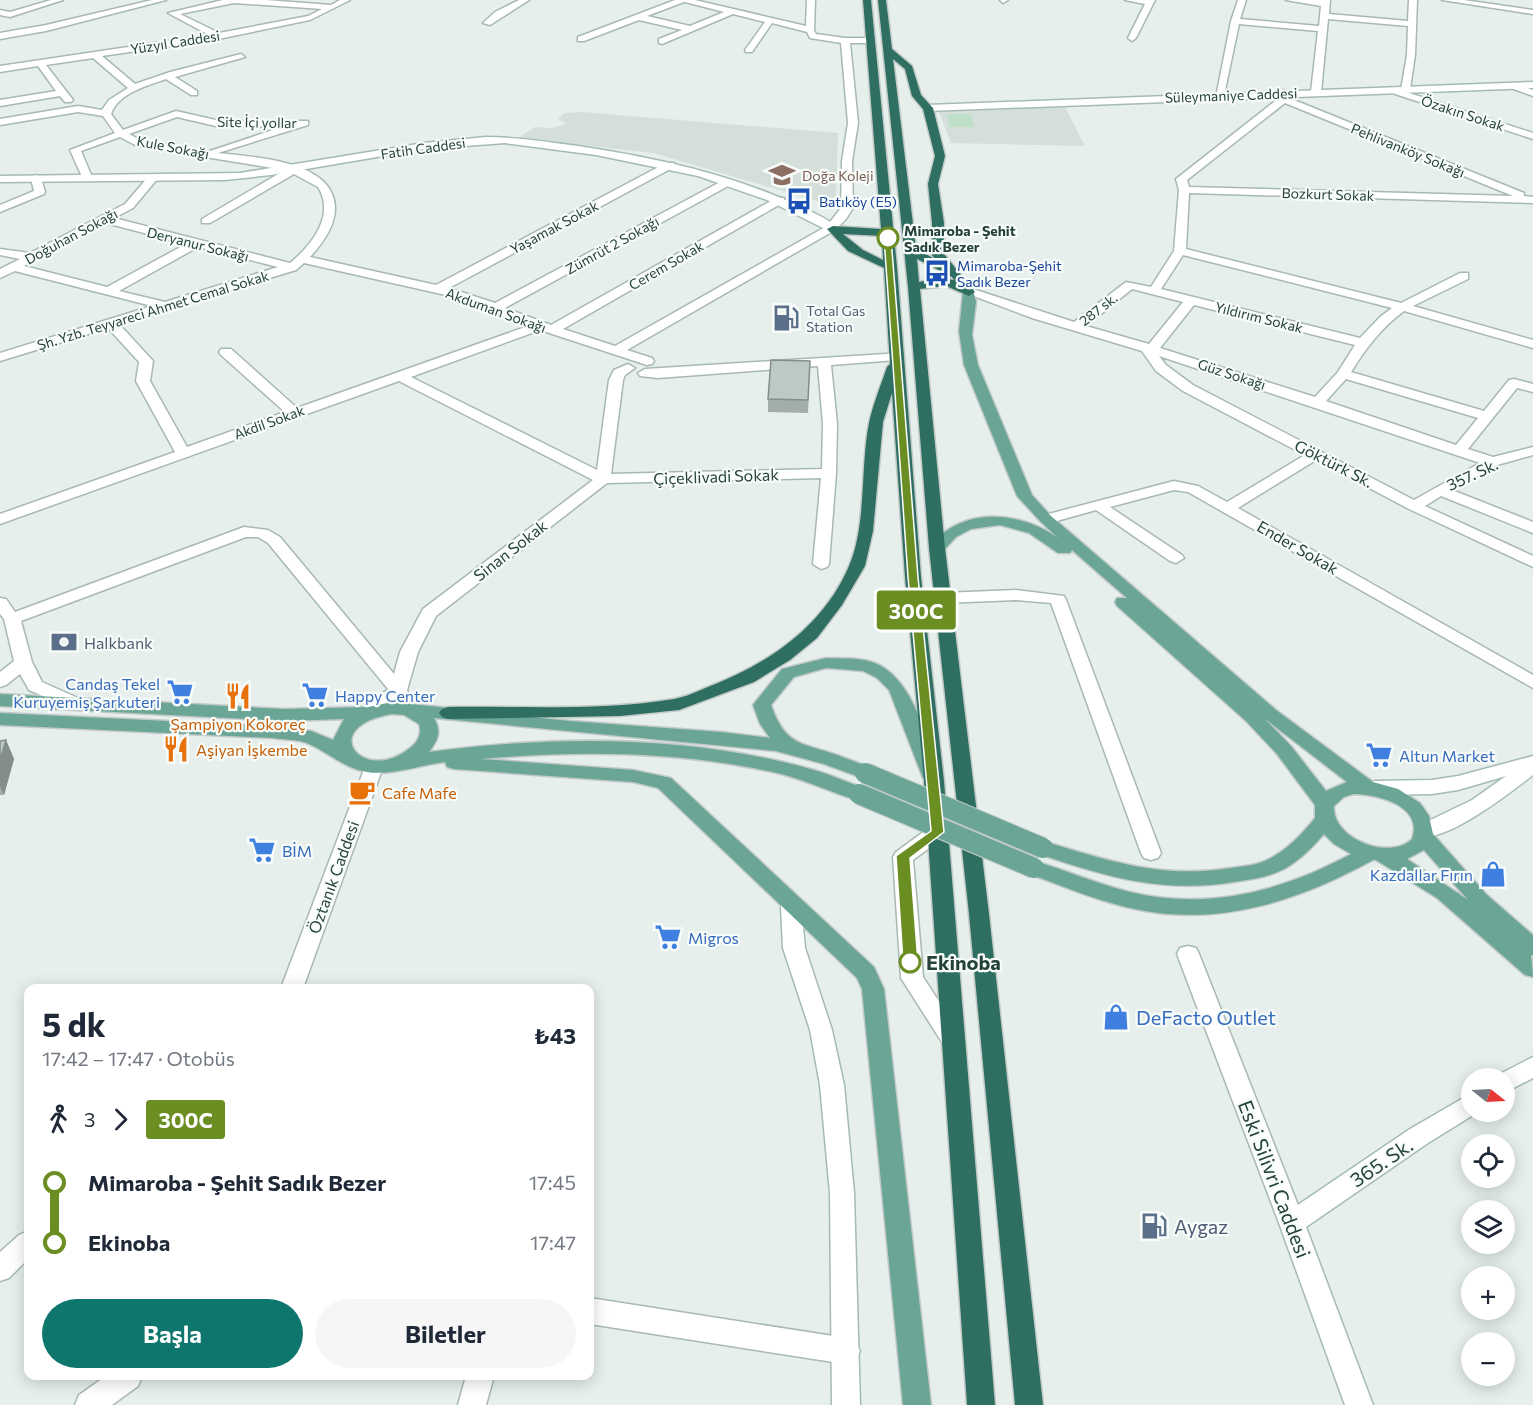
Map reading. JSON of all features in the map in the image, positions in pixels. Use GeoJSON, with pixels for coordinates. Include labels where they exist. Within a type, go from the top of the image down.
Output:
{"type":"FeatureCollection","features":[{"type":"Feature","properties":{"kind":"highway"},"geometry":{"type":"LineString","coordinates":[[867,0],[870,40],[866,122],[887,232],[891,267],[913,577],[934,781],[981,1405]]}},
{"type":"Feature","properties":{"kind":"highway"},"geometry":{"type":"LineString","coordinates":[[882,0],[914,287],[937,548],[979,914],[1029,1405]]}},
{"type":"Feature","properties":{"kind":"highway"},"geometry":{"type":"LineString","coordinates":[[886,49],[909,68],[917,96],[928,108],[939,156],[933,184],[938,223],[938,255],[969,292]]}},
{"type":"Feature","properties":{"kind":"highway"},"geometry":{"type":"LineString","coordinates":[[832,229],[868,233],[887,232]]}},
{"type":"Feature","properties":{"kind":"highway"},"geometry":{"type":"LineString","coordinates":[[832,229],[848,246],[864,257],[891,267]]}},
{"type":"Feature","properties":{"kind":"highway"},"geometry":{"type":"LineString","coordinates":[[909,250],[956,274]]}},
{"type":"Feature","properties":{"kind":"highway"},"geometry":{"type":"LineString","coordinates":[[914,287],[934,281],[947,282],[956,284],[969,292]]}},
{"type":"Feature","properties":{"kind":"highway"},"geometry":{"type":"LineString","coordinates":[[448,713],[620,710],[679,704],[748,678],[784,656],[812,634],[834,605],[857,566],[865,531],[876,422],[897,356]]}},
{"type":"Feature","properties":{"kind":"main road"},"geometry":{"type":"LineString","coordinates":[[0,719],[273,732],[311,737],[361,765],[374,767],[428,758],[496,751],[564,748],[639,750],[706,756],[773,766],[810,776],[859,794],[1034,868],[1098,891],[1145,903],[1210,908],[1245,903],[1292,890],[1332,875],[1376,853],[1409,851],[1419,845],[1424,834],[1423,821],[1416,810],[1404,800],[1371,787],[1270,714],[1046,519],[1024,496],[971,365],[965,344],[966,324],[972,304],[969,292]]}},
{"type":"Feature","properties":{"kind":"main road"},"geometry":{"type":"LineString","coordinates":[[937,548],[946,536],[957,529],[968,523],[988,520],[1027,526],[1049,537],[1252,717],[1284,750],[1340,838],[1353,846],[1376,853],[1414,870],[1448,893],[1533,969]]}},
{"type":"Feature","properties":{"kind":"main road"},"geometry":{"type":"LineString","coordinates":[[799,751],[781,740],[767,723],[762,705],[776,684],[788,674],[826,663],[867,666],[883,674],[897,688],[934,781]]}},
{"type":"Feature","properties":{"kind":"main road"},"geometry":{"type":"LineString","coordinates":[[0,700],[284,715],[369,713],[392,708],[570,727],[721,738],[776,745],[830,759],[1043,848],[1101,868],[1146,879],[1179,881],[1221,878],[1272,867],[1309,840],[1325,812],[1328,796],[1338,790],[1351,787],[1371,787]]}},
{"type":"Feature","properties":{"kind":"main road"},"geometry":{"type":"LineString","coordinates":[[401,762],[415,756],[430,737],[430,728],[425,719],[416,712],[404,709]]}},
{"type":"Feature","properties":{"kind":"main road"},"geometry":{"type":"LineString","coordinates":[[344,754],[340,745],[342,736],[352,723],[369,713]]}},
{"type":"Feature","properties":{"kind":"main road"},"geometry":{"type":"LineString","coordinates":[[428,758],[503,768],[633,776],[664,783],[791,906],[866,973],[873,989],[917,1405]]}},
{"type":"Feature","properties":{"kind":"main road"},"geometry":{"type":"LineString","coordinates":[[1424,834],[1480,900],[1533,947]]}},
{"type":"Feature","properties":{"kind":"street"},"geometry":{"type":"LineString","coordinates":[[10,15],[59,0]]}},
{"type":"Feature","properties":{"kind":"street"},"geometry":{"type":"LineString","coordinates":[[0,36],[59,25],[162,0]]}},
{"type":"Feature","properties":{"kind":"street"},"geometry":{"type":"LineString","coordinates":[[218,36],[172,13],[233,0],[331,7]]}},
{"type":"Feature","properties":{"kind":"street","name":"Yüzyıl Caddesi"},"geometry":{"type":"LineString","coordinates":[[0,69],[218,36],[310,18],[346,0]]}},
{"type":"Feature","properties":{"kind":"street"},"geometry":{"type":"LineString","coordinates":[[509,0],[524,1]]}},
{"type":"Feature","properties":{"kind":"street"},"geometry":{"type":"LineString","coordinates":[[581,39],[683,0],[810,30]]}},
{"type":"Feature","properties":{"kind":"street"},"geometry":{"type":"LineString","coordinates":[[811,0],[810,30],[813,36],[845,42],[870,40]]}},
{"type":"Feature","properties":{"kind":"street"},"geometry":{"type":"LineString","coordinates":[[1129,0],[1151,1],[1132,38]]}},
{"type":"Feature","properties":{"kind":"street"},"geometry":{"type":"LineString","coordinates":[[1219,95],[1234,21],[1242,0]]}},
{"type":"Feature","properties":{"kind":"street"},"geometry":{"type":"LineString","coordinates":[[1290,0],[1326,2],[1316,92]]}},
{"type":"Feature","properties":{"kind":"street"},"geometry":{"type":"LineString","coordinates":[[1406,89],[1411,55],[1413,0]]}},
{"type":"Feature","properties":{"kind":"street"},"geometry":{"type":"LineString","coordinates":[[1452,0],[1533,12]]}},
{"type":"Feature","properties":{"kind":"street"},"geometry":{"type":"LineString","coordinates":[[1532,0],[1533,5]]}},
{"type":"Feature","properties":{"kind":"street"},"geometry":{"type":"LineString","coordinates":[[487,23],[496,18],[498,14],[524,1]]}},
{"type":"Feature","properties":{"kind":"street"},"geometry":{"type":"LineString","coordinates":[[0,12],[59,25]]}},
{"type":"Feature","properties":{"kind":"street"},"geometry":{"type":"LineString","coordinates":[[662,41],[731,12]]}},
{"type":"Feature","properties":{"kind":"street"},"geometry":{"type":"LineString","coordinates":[[1324,16],[1412,24]]}},
{"type":"Feature","properties":{"kind":"street"},"geometry":{"type":"LineString","coordinates":[[638,17],[691,29]]}},
{"type":"Feature","properties":{"kind":"street"},"geometry":{"type":"LineString","coordinates":[[749,50],[770,21]]}},
{"type":"Feature","properties":{"kind":"street"},"geometry":{"type":"LineString","coordinates":[[1234,21],[1322,28]]}},
{"type":"Feature","properties":{"kind":"street"},"geometry":{"type":"LineString","coordinates":[[399,376],[603,479],[616,391],[640,367],[616,352],[832,229],[847,208],[847,161],[866,122],[845,42]]}},
{"type":"Feature","properties":{"kind":"street"},"geometry":{"type":"LineString","coordinates":[[95,56],[125,79],[134,89]]}},
{"type":"Feature","properties":{"kind":"street"},"geometry":{"type":"LineString","coordinates":[[0,122],[78,109],[106,114],[112,101],[134,89],[167,76],[241,57]]}},
{"type":"Feature","properties":{"kind":"street"},"geometry":{"type":"LineString","coordinates":[[40,63],[61,93],[78,109]]}},
{"type":"Feature","properties":{"kind":"street"},"geometry":{"type":"LineString","coordinates":[[167,76],[194,93]]}},
{"type":"Feature","properties":{"kind":"street","name":"Süleymaniye Caddesi"},"geometry":{"type":"LineString","coordinates":[[928,108],[1219,95],[1284,96],[1316,92],[1533,85]]}},
{"type":"Feature","properties":{"kind":"street"},"geometry":{"type":"LineString","coordinates":[[1514,86],[1533,93]]}},
{"type":"Feature","properties":{"kind":"street","name":"Özakın Sokak"},"geometry":{"type":"LineString","coordinates":[[1392,90],[1533,136]]}},
{"type":"Feature","properties":{"kind":"street"},"geometry":{"type":"LineString","coordinates":[[0,103],[61,93]]}},
{"type":"Feature","properties":{"kind":"street"},"geometry":{"type":"LineString","coordinates":[[1154,291],[1180,251],[1184,190],[1181,178],[1284,96]]}},
{"type":"Feature","properties":{"kind":"street","name":"Pehlivanköy Sokağı"},"geometry":{"type":"LineString","coordinates":[[1284,96],[1533,200]]}},
{"type":"Feature","properties":{"kind":"street","name":"Kule Sokağı"},"geometry":{"type":"LineString","coordinates":[[106,114],[120,133],[137,143],[271,163],[293,170]]}},
{"type":"Feature","properties":{"kind":"street","name":"Site İçi yollar"},"geometry":{"type":"LineString","coordinates":[[120,133],[176,114],[220,124],[305,123],[205,154]]}},
{"type":"Feature","properties":{"kind":"street"},"geometry":{"type":"LineString","coordinates":[[87,177],[75,150],[120,133]]}},
{"type":"Feature","properties":{"kind":"street","name":"Fatih Caddesi"},"geometry":{"type":"LineString","coordinates":[[0,178],[216,177],[293,170],[427,146],[486,140],[615,154],[670,165],[780,200],[810,213],[832,229]]}},
{"type":"Feature","properties":{"kind":"street","name":"Yaşamak Sokak"},"geometry":{"type":"LineString","coordinates":[[438,289],[670,165]]}},
{"type":"Feature","properties":{"kind":"street"},"geometry":{"type":"LineString","coordinates":[[206,221],[293,170]]}},
{"type":"Feature","properties":{"kind":"street","name":"Şh. Yzb. Teyyareci Ahmet Cemal Sokak"},"geometry":{"type":"LineString","coordinates":[[3,353],[292,267],[303,259],[327,225],[329,202],[319,183],[293,170]]}},
{"type":"Feature","properties":{"kind":"street"},"geometry":{"type":"LineString","coordinates":[[0,210],[40,192],[36,178]]}},
{"type":"Feature","properties":{"kind":"street","name":"Doğuhan Sokağı"},"geometry":{"type":"LineString","coordinates":[[0,274],[129,206],[153,178]]}},
{"type":"Feature","properties":{"kind":"street","name":"Zümrüt 2 Sokağı"},"geometry":{"type":"LineString","coordinates":[[497,307],[726,183]]}},
{"type":"Feature","properties":{"kind":"street","name":"Bozkurt Sokak"},"geometry":{"type":"LineString","coordinates":[[1184,190],[1533,200]]}},
{"type":"Feature","properties":{"kind":"street","name":"Cerem Sokak"},"geometry":{"type":"LineString","coordinates":[[546,328],[780,200]]}},
{"type":"Feature","properties":{"kind":"street","name":"Deryanur Sokağı"},"geometry":{"type":"LineString","coordinates":[[104,219],[292,267]]}},
{"type":"Feature","properties":{"kind":"street"},"geometry":{"type":"LineString","coordinates":[[108,292],[196,243]]}},
{"type":"Feature","properties":{"kind":"street"},"geometry":{"type":"LineString","coordinates":[[1180,251],[1402,307],[1533,344]]}},
{"type":"Feature","properties":{"kind":"street"},"geometry":{"type":"LineString","coordinates":[[0,252],[31,258]]}},
{"type":"Feature","properties":{"kind":"street","name":"Akduman Sokağı"},"geometry":{"type":"LineString","coordinates":[[303,259],[438,289],[497,307],[546,328],[616,352],[636,356],[640,367],[658,374],[700,369],[897,356]]}},
{"type":"Feature","properties":{"kind":"street"},"geometry":{"type":"LineString","coordinates":[[13,267],[166,306]]}},
{"type":"Feature","properties":{"kind":"street"},"geometry":{"type":"LineString","coordinates":[[1317,403],[1342,374],[1363,343],[1384,320],[1402,307],[1464,276]]}},
{"type":"Feature","properties":{"kind":"street","name":"287 sk."},"geometry":{"type":"LineString","coordinates":[[1076,327],[1130,285],[1154,291]]}},
{"type":"Feature","properties":{"kind":"street","name":"Yıldırım Sokak"},"geometry":{"type":"LineString","coordinates":[[1154,291],[1363,343]]}},
{"type":"Feature","properties":{"kind":"street","name":"Güz Sokağı"},"geometry":{"type":"LineString","coordinates":[[969,292],[1149,348],[1492,462]]}},
{"type":"Feature","properties":{"kind":"street"},"geometry":{"type":"LineString","coordinates":[[1149,348],[1191,300]]}},
{"type":"Feature","properties":{"kind":"street"},"geometry":{"type":"LineString","coordinates":[[111,322],[146,361],[143,381],[183,453]]}},
{"type":"Feature","properties":{"kind":"street","name":"Akdil Sokak"},"geometry":{"type":"LineString","coordinates":[[0,519],[399,376],[546,328]]}},
{"type":"Feature","properties":{"kind":"street","name":"Göktürk Sk."},"geometry":{"type":"LineString","coordinates":[[1149,348],[1161,368],[1188,388],[1414,506],[1533,562]]}},
{"type":"Feature","properties":{"kind":"street"},"geometry":{"type":"LineString","coordinates":[[226,352],[294,413]]}},
{"type":"Feature","properties":{"kind":"street"},"geometry":{"type":"LineString","coordinates":[[821,564],[829,472],[830,424],[824,362]]}},
{"type":"Feature","properties":{"kind":"street"},"geometry":{"type":"LineString","coordinates":[[1342,374],[1487,416]]}},
{"type":"Feature","properties":{"kind":"street"},"geometry":{"type":"LineString","coordinates":[[1458,452],[1514,383],[1533,388]]}},
{"type":"Feature","properties":{"kind":"street","name":"357. Sk."},"geometry":{"type":"LineString","coordinates":[[1414,506],[1492,462],[1532,452]]}},
{"type":"Feature","properties":{"kind":"street"},"geometry":{"type":"LineString","coordinates":[[1229,507],[1316,454]]}},
{"type":"Feature","properties":{"kind":"street","name":"Çiçeklivadi Sokak"},"geometry":{"type":"LineString","coordinates":[[603,479],[829,472]]}},
{"type":"Feature","properties":{"kind":"street","name":"Sinan Sokak"},"geometry":{"type":"LineString","coordinates":[[398,690],[409,652],[429,613],[603,479]]}},
{"type":"Feature","properties":{"kind":"street","name":"Ender Sokak"},"geometry":{"type":"LineString","coordinates":[[1046,519],[1174,486],[1193,489],[1229,507],[1533,682]]}},
{"type":"Feature","properties":{"kind":"street"},"geometry":{"type":"LineString","coordinates":[[1440,490],[1533,528]]}},
{"type":"Feature","properties":{"kind":"street"},"geometry":{"type":"LineString","coordinates":[[1098,505],[1176,558]]}},
{"type":"Feature","properties":{"kind":"street"},"geometry":{"type":"LineString","coordinates":[[12,619],[244,532],[262,533],[274,540],[398,690],[404,709]]}},
{"type":"Feature","properties":{"kind":"street"},"geometry":{"type":"LineString","coordinates":[[943,598],[1022,595],[1043,596],[1058,600],[1151,853]]}},
{"type":"Feature","properties":{"kind":"street"},"geometry":{"type":"LineString","coordinates":[[0,603],[12,619],[23,662],[35,686],[74,703]]}},
{"type":"Feature","properties":{"kind":"street"},"geometry":{"type":"LineString","coordinates":[[0,681],[23,662]]}},
{"type":"Feature","properties":{"kind":"street"},"geometry":{"type":"LineString","coordinates":[[369,713],[398,690]]}},
{"type":"Feature","properties":{"kind":"street"},"geometry":{"type":"LineString","coordinates":[[1371,787],[1432,787],[1533,765]]}},
{"type":"Feature","properties":{"kind":"street"},"geometry":{"type":"LineString","coordinates":[[1424,834],[1479,805],[1533,765]]}},
{"type":"Feature","properties":{"kind":"street","name":"Öztanık Caddesi"},"geometry":{"type":"LineString","coordinates":[[293,984],[374,767]]}},
{"type":"Feature","properties":{"kind":"street"},"geometry":{"type":"LineString","coordinates":[[937,832],[903,856],[912,978],[953,1040]]}},
{"type":"Feature","properties":{"kind":"street"},"geometry":{"type":"LineString","coordinates":[[791,906],[794,948],[821,1030],[832,1085],[842,1193],[846,1405]]}},
{"type":"Feature","properties":{"kind":"street","name":"Eski Silivri Caddesi"},"geometry":{"type":"LineString","coordinates":[[1188,954],[1292,1223],[1359,1405]]}},
{"type":"Feature","properties":{"kind":"street"},"geometry":{"type":"LineString","coordinates":[[1515,1077],[1533,1067]]}},
{"type":"Feature","properties":{"kind":"street","name":"365. Sk."},"geometry":{"type":"LineString","coordinates":[[1292,1223],[1419,1136],[1461,1111]]}},
{"type":"Feature","properties":{"kind":"street"},"geometry":{"type":"LineString","coordinates":[[0,1269],[24,1247]]}},
{"type":"Feature","properties":{"kind":"street"},"geometry":{"type":"LineString","coordinates":[[594,1312],[846,1351]]}},
{"type":"Feature","properties":{"kind":"street"},"geometry":{"type":"LineString","coordinates":[[89,1405],[123,1380]]}},
{"type":"Feature","properties":{"kind":"street"},"geometry":{"type":"LineString","coordinates":[[472,1405],[479,1380]]}},
{"type":"Feature","properties":{"kind":"shaded area"},"geometry":{"type":"Polygon","coordinates":[[[1065,107],[1085,146],[951,143],[939,112],[1065,107]]]}},
{"type":"Feature","properties":{"kind":"shaded area","name":"Doğa Koleji"},"geometry":{"type":"Polygon","coordinates":[[[582,112],[838,133],[836,196],[829,201],[820,202],[653,153],[517,138],[535,127],[551,128],[566,124],[558,119],[564,113],[582,112]]]}},
{"type":"Feature","properties":{"kind":"green space"},"geometry":{"type":"Polygon","coordinates":[[[947,114],[971,114],[974,127],[950,127],[947,114]]]}},
{"type":"Feature","properties":{"kind":"building"},"geometry":{"type":"Polygon","coordinates":[[[771,360],[810,361],[808,400],[768,399],[771,360]]]}},
{"type":"Feature","properties":{"kind":"building"},"geometry":{"type":"Polygon","coordinates":[[[6,740],[0,760],[0,741],[6,740]]]}},
{"type":"Feature","properties":{"kind":"bus line","name":"300C"},"geometry":{"type":"LineString","coordinates":[[888,238],[913,577],[937,832],[903,856],[910,962]]}},
{"type":"Feature","properties":{"kind":"place","name":"Doğa Koleji"},"geometry":{"type":"Point","coordinates":[782,175]}},
{"type":"Feature","properties":{"kind":"place","name":"Batıköy (E5)"},"geometry":{"type":"Point","coordinates":[799,201]}},
{"type":"Feature","properties":{"kind":"place","name":"Mimaroba - Şehit Sadık Bezer"},"geometry":{"type":"Point","coordinates":[888,238]}},
{"type":"Feature","properties":{"kind":"place","name":"Mimaroba-Şehit Sadık Bezer"},"geometry":{"type":"Point","coordinates":[937,273]}},
{"type":"Feature","properties":{"kind":"place","name":"Total Gas Station"},"geometry":{"type":"Point","coordinates":[786,318]}},
{"type":"Feature","properties":{"kind":"place","name":"Halkbank"},"geometry":{"type":"Point","coordinates":[64,642]}},
{"type":"Feature","properties":{"kind":"place","name":"Candaş Tekel Kuruyemiş Şarkuteri"},"geometry":{"type":"Point","coordinates":[180,692]}},
{"type":"Feature","properties":{"kind":"place","name":"Happy Center"},"geometry":{"type":"Point","coordinates":[315,695]}},
{"type":"Feature","properties":{"kind":"place","name":"Şampiyon Kokoreç"},"geometry":{"type":"Point","coordinates":[238,696]}},
{"type":"Feature","properties":{"kind":"place","name":"Aşiyan İşkembe"},"geometry":{"type":"Point","coordinates":[176,749]}},
{"type":"Feature","properties":{"kind":"place","name":"Altun Market"},"geometry":{"type":"Point","coordinates":[1379,755]}},
{"type":"Feature","properties":{"kind":"place","name":"Cafe Mafe"},"geometry":{"type":"Point","coordinates":[362,792]}},
{"type":"Feature","properties":{"kind":"place","name":"BİM"},"geometry":{"type":"Point","coordinates":[262,850]}},
{"type":"Feature","properties":{"kind":"place","name":"Kazdallar Fırın"},"geometry":{"type":"Point","coordinates":[1493,874]}},
{"type":"Feature","properties":{"kind":"place","name":"Migros"},"geometry":{"type":"Point","coordinates":[668,937]}},
{"type":"Feature","properties":{"kind":"place","name":"Ekinoba"},"geometry":{"type":"Point","coordinates":[910,962]}},
{"type":"Feature","properties":{"kind":"place","name":"DeFacto Outlet"},"geometry":{"type":"Point","coordinates":[1116,1017]}},
{"type":"Feature","properties":{"kind":"place","name":"Aygaz"},"geometry":{"type":"Point","coordinates":[1154,1226]}}]}
